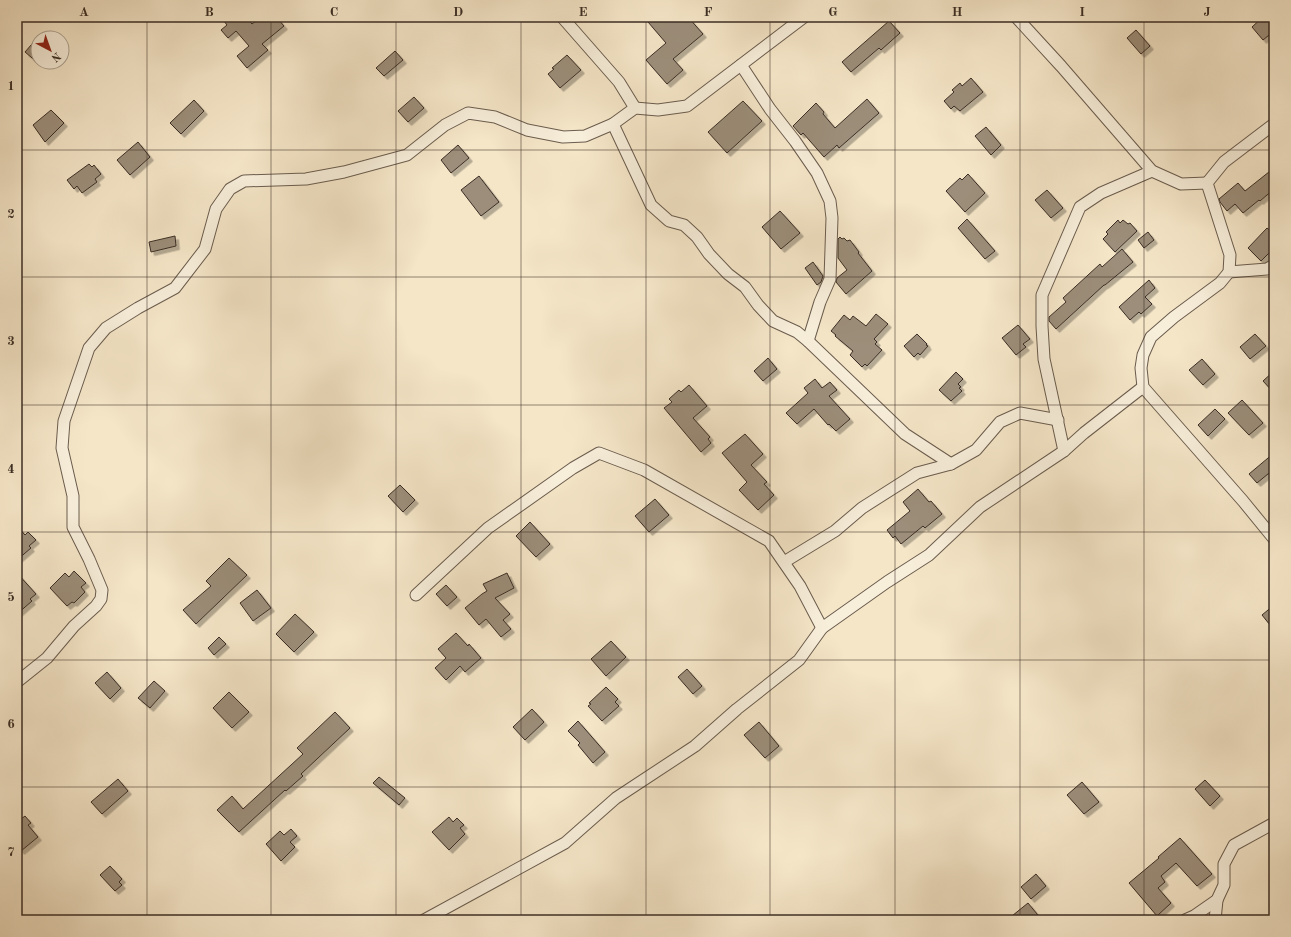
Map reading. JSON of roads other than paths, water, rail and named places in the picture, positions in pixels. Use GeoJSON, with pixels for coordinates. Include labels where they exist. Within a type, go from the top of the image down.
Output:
{"type":"FeatureCollection","features":[{"type":"Feature","properties":{"kind":"street"},"geometry":{"type":"LineString","coordinates":[[562,17],[620,82],[635,108]]}},
{"type":"Feature","properties":{"kind":"street"},"geometry":{"type":"LineString","coordinates":[[17,682],[47,658],[74,626],[96,606],[101,599],[102,590],[90,559],[73,527],[73,496],[62,448],[64,421],[89,348],[106,328],[138,308],[175,288],[205,249],[216,209],[230,189],[244,181],[306,179],[344,172],[407,155],[445,125],[468,113],[495,117],[527,130],[563,137],[585,136],[612,124],[635,108],[658,110],[687,106],[804,17]]}},
{"type":"Feature","properties":{"kind":"street"},"geometry":{"type":"LineString","coordinates":[[1016,17],[1061,66],[1152,171],[1181,184],[1207,183],[1224,162],[1274,124]]}},
{"type":"Feature","properties":{"kind":"street"},"geometry":{"type":"LineString","coordinates":[[741,65],[770,109],[795,141],[817,174],[830,201],[832,218],[830,279],[820,302],[808,341]]}},
{"type":"Feature","properties":{"kind":"street"},"geometry":{"type":"LineString","coordinates":[[612,124],[651,205],[669,221],[684,225],[697,237],[709,254],[728,274],[745,287],[758,305],[774,321],[797,332],[905,434],[951,464]]}},
{"type":"Feature","properties":{"kind":"street"},"geometry":{"type":"LineString","coordinates":[[1064,451],[1044,359],[1042,295],[1080,207],[1101,193],[1152,171]]}},
{"type":"Feature","properties":{"kind":"street"},"geometry":{"type":"LineString","coordinates":[[1207,183],[1218,213],[1230,255],[1229,272],[1220,283],[1174,317],[1151,338],[1143,355],[1143,387],[1238,495],[1274,539]]}},
{"type":"Feature","properties":{"kind":"street"},"geometry":{"type":"LineString","coordinates":[[1229,272],[1267,270],[1274,265]]}},
{"type":"Feature","properties":{"kind":"street"},"geometry":{"type":"LineString","coordinates":[[424,920],[565,843],[616,798],[695,746],[737,709],[799,660],[822,628],[887,582],[929,555],[980,507],[1064,451],[1084,433],[1143,387]]}},
{"type":"Feature","properties":{"kind":"street"},"geometry":{"type":"LineString","coordinates":[[784,562],[836,531],[862,508],[917,473],[951,464],[976,450],[1000,422],[1020,413],[1058,420]]}},
{"type":"Feature","properties":{"kind":"street"},"geometry":{"type":"LineString","coordinates":[[416,595],[488,528],[573,468],[599,453],[644,470],[769,541],[800,586],[822,628]]}},
{"type":"Feature","properties":{"kind":"street"},"geometry":{"type":"LineString","coordinates":[[1215,920],[1217,900],[1224,885],[1224,864],[1234,845],[1274,823]]}},
{"type":"Feature","properties":{"kind":"street"},"geometry":{"type":"LineString","coordinates":[[1185,920],[1217,900]]}}]}
